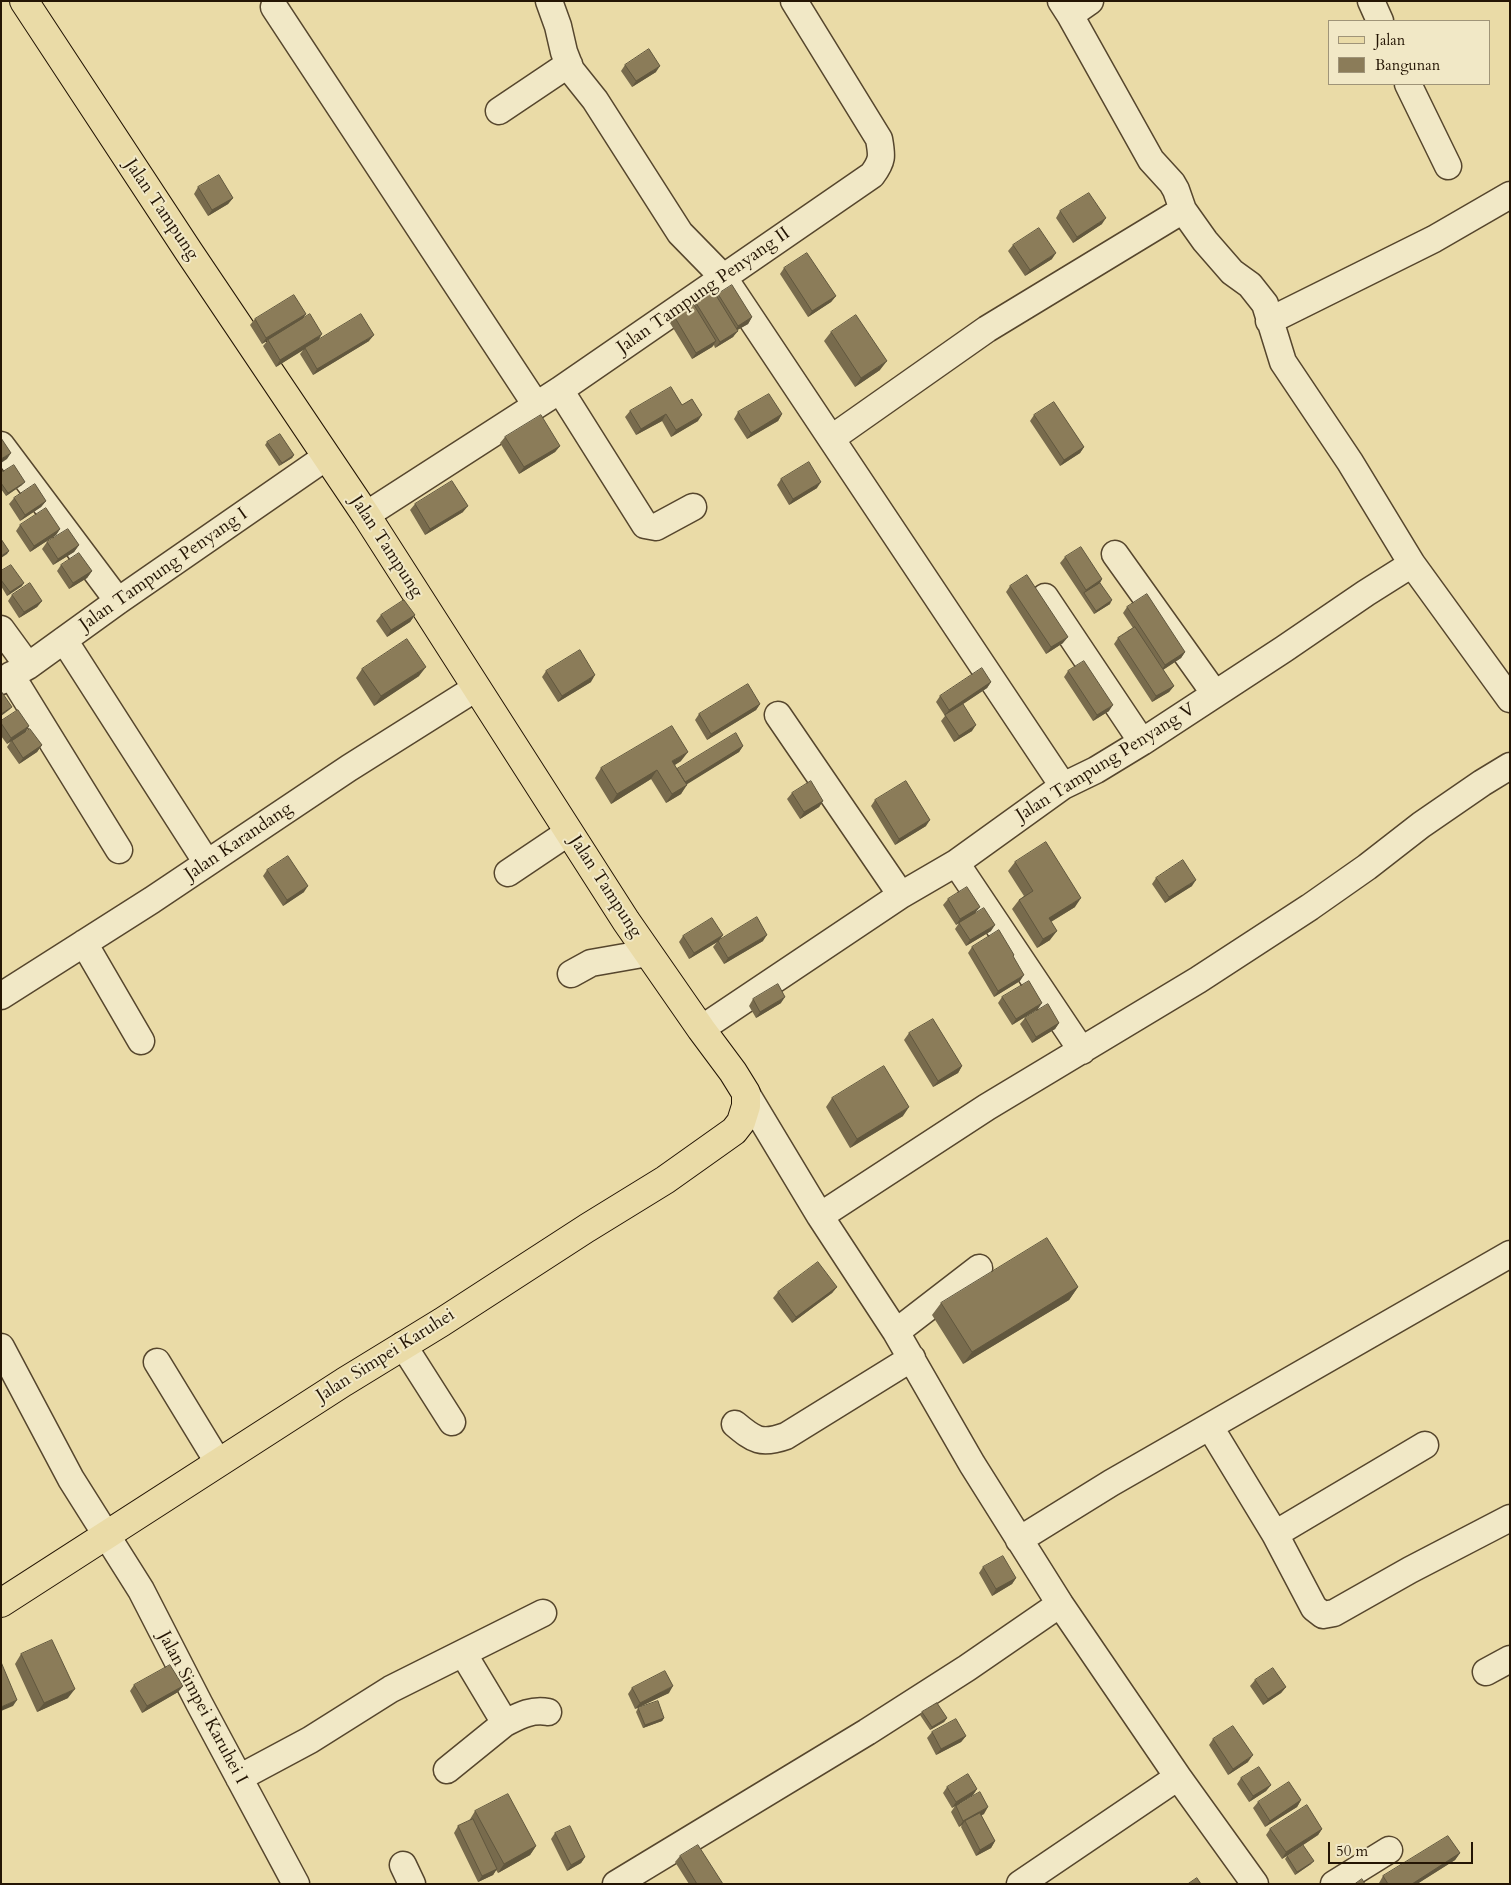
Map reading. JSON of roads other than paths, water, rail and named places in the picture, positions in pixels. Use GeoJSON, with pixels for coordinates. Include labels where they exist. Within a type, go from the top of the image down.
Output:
{"type":"FeatureCollection","features":[{"type":"Feature","properties":{"kind":"main road","name":"Jalan Tampung"},"geometry":{"type":"LineString","coordinates":[[24,1],[136,173],[366,515],[648,953],[746,1093]]}},
{"type":"Feature","properties":{"kind":"main road","name":"Jalan Simpei Karuhei"},"geometry":{"type":"LineString","coordinates":[[1,1603],[218,1462],[665,1180],[734,1131],[741,1122],[746,1106],[746,1093]]}},
{"type":"Feature","properties":{"kind":"street"},"geometry":{"type":"LineString","coordinates":[[549,1],[571,70],[595,100],[680,233],[724,278],[1063,786]]}},
{"type":"Feature","properties":{"kind":"street","name":"Jalan Tampung Penyang II"},"geometry":{"type":"LineString","coordinates":[[366,515],[560,390],[872,175],[880,163],[882,153],[878,139],[794,1]]}},
{"type":"Feature","properties":{"kind":"street"},"geometry":{"type":"LineString","coordinates":[[1371,1],[1380,20]]}},
{"type":"Feature","properties":{"kind":"street"},"geometry":{"type":"LineString","coordinates":[[1074,6],[1151,160],[1176,190],[1183,210],[1205,241],[1227,266],[1250,285],[1265,304],[1283,362],[1350,462],[1412,564],[1510,699]]}},
{"type":"Feature","properties":{"kind":"street"},"geometry":{"type":"LineString","coordinates":[[274,7],[536,406]]}},
{"type":"Feature","properties":{"kind":"street"},"geometry":{"type":"LineString","coordinates":[[499,111],[569,64]]}},
{"type":"Feature","properties":{"kind":"street"},"geometry":{"type":"LineString","coordinates":[[1408,85],[1448,166]]}},
{"type":"Feature","properties":{"kind":"street"},"geometry":{"type":"LineString","coordinates":[[1269,321],[1434,239],[1510,195]]}},
{"type":"Feature","properties":{"kind":"street"},"geometry":{"type":"LineString","coordinates":[[832,438],[987,329],[1183,210]]}},
{"type":"Feature","properties":{"kind":"street"},"geometry":{"type":"LineString","coordinates":[[560,390],[645,525],[656,527],[694,507]]}},
{"type":"Feature","properties":{"kind":"street"},"geometry":{"type":"LineString","coordinates":[[1,444],[118,601]]}},
{"type":"Feature","properties":{"kind":"street","name":"Jalan Tampung Penyang I"},"geometry":{"type":"LineString","coordinates":[[14,674],[326,457]]}},
{"type":"Feature","properties":{"kind":"street"},"geometry":{"type":"LineString","coordinates":[[1115,554],[1215,694]]}},
{"type":"Feature","properties":{"kind":"street","name":"Jalan Tampung Penyang V"},"geometry":{"type":"LineString","coordinates":[[701,1029],[901,895],[956,863],[1063,786],[1096,770],[1142,742],[1412,564]]}},
{"type":"Feature","properties":{"kind":"street"},"geometry":{"type":"LineString","coordinates":[[1044,597],[1142,742]]}},
{"type":"Feature","properties":{"kind":"street"},"geometry":{"type":"LineString","coordinates":[[1,629],[14,674],[119,850]]}},
{"type":"Feature","properties":{"kind":"street"},"geometry":{"type":"LineString","coordinates":[[64,640],[207,863]]}},
{"type":"Feature","properties":{"kind":"street","name":"Jalan Karandang"},"geometry":{"type":"LineString","coordinates":[[1,996],[207,863],[348,768],[476,688]]}},
{"type":"Feature","properties":{"kind":"street"},"geometry":{"type":"LineString","coordinates":[[778,715],[901,895]]}},
{"type":"Feature","properties":{"kind":"street"},"geometry":{"type":"LineString","coordinates":[[820,1216],[987,1107],[1082,1052],[1310,907],[1367,868],[1421,825],[1510,766]]}},
{"type":"Feature","properties":{"kind":"street"},"geometry":{"type":"LineString","coordinates":[[508,873],[569,832]]}},
{"type":"Feature","properties":{"kind":"street"},"geometry":{"type":"LineString","coordinates":[[956,863],[1082,1052]]}},
{"type":"Feature","properties":{"kind":"street"},"geometry":{"type":"LineString","coordinates":[[84,943],[141,1041]]}},
{"type":"Feature","properties":{"kind":"street"},"geometry":{"type":"LineString","coordinates":[[571,974],[591,964],[648,953]]}},
{"type":"Feature","properties":{"kind":"street"},"geometry":{"type":"LineString","coordinates":[[746,1093],[820,1216],[912,1358],[972,1464],[1060,1604],[1178,1777],[1255,1884]]}},
{"type":"Feature","properties":{"kind":"street"},"geometry":{"type":"LineString","coordinates":[[1019,1540],[1111,1483],[1510,1254]]}},
{"type":"Feature","properties":{"kind":"street"},"geometry":{"type":"LineString","coordinates":[[896,1332],[979,1268]]}},
{"type":"Feature","properties":{"kind":"street"},"geometry":{"type":"LineString","coordinates":[[404,1345],[452,1422]]}},
{"type":"Feature","properties":{"kind":"street","name":"Jalan Simpei Karuhei I"},"geometry":{"type":"LineString","coordinates":[[1,1347],[71,1479],[141,1590],[296,1884]]}},
{"type":"Feature","properties":{"kind":"street"},"geometry":{"type":"LineString","coordinates":[[735,1424],[753,1438],[762,1441],[774,1441],[786,1436],[912,1358]]}},
{"type":"Feature","properties":{"kind":"street"},"geometry":{"type":"LineString","coordinates":[[157,1362],[218,1462]]}},
{"type":"Feature","properties":{"kind":"street"},"geometry":{"type":"LineString","coordinates":[[1210,1427],[1274,1534],[1314,1608],[1323,1615],[1334,1613],[1410,1570],[1510,1518]]}},
{"type":"Feature","properties":{"kind":"street"},"geometry":{"type":"LineString","coordinates":[[1274,1534],[1425,1445]]}},
{"type":"Feature","properties":{"kind":"street"},"geometry":{"type":"LineString","coordinates":[[616,1884],[867,1732],[967,1668],[1060,1604]]}},
{"type":"Feature","properties":{"kind":"street"},"geometry":{"type":"LineString","coordinates":[[239,1778],[310,1740],[391,1689],[543,1613]]}},
{"type":"Feature","properties":{"kind":"street"},"geometry":{"type":"LineString","coordinates":[[463,1653],[504,1723]]}},
{"type":"Feature","properties":{"kind":"street"},"geometry":{"type":"LineString","coordinates":[[1486,1672],[1510,1659]]}},
{"type":"Feature","properties":{"kind":"street"},"geometry":{"type":"LineString","coordinates":[[447,1770],[504,1723],[527,1712],[539,1710],[548,1712]]}},
{"type":"Feature","properties":{"kind":"street"},"geometry":{"type":"LineString","coordinates":[[1020,1884],[1178,1777]]}},
{"type":"Feature","properties":{"kind":"street"},"geometry":{"type":"LineString","coordinates":[[1334,1884],[1388,1850]]}}]}
